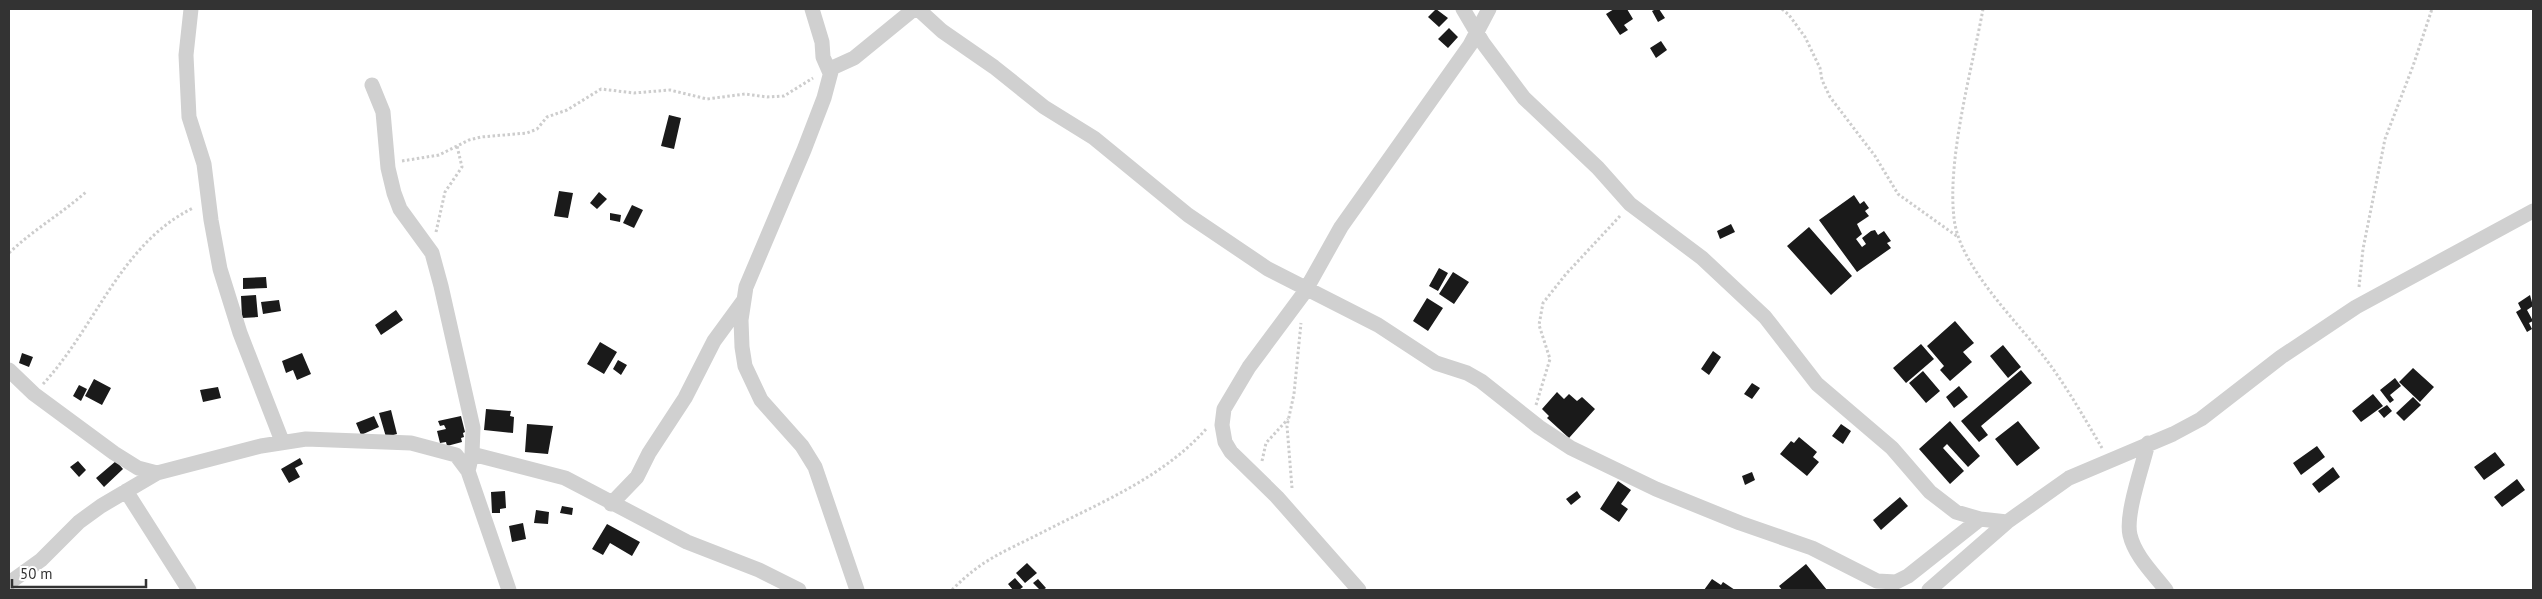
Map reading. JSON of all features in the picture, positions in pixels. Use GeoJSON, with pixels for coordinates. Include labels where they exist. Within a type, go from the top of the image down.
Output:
{"type":"FeatureCollection","features":[{"type":"Feature","properties":{"kind":"street"},"geometry":{"type":"LineString","coordinates":[[191,9],[186,56],[189,117],[204,164],[220,269],[240,333],[282,441]]}},
{"type":"Feature","properties":{"kind":"street"},"geometry":{"type":"LineString","coordinates":[[812,9],[829,71],[824,98],[746,287],[742,320],[742,346],[745,366],[761,400],[802,446],[815,467],[857,590]]}},
{"type":"Feature","properties":{"kind":"street"},"geometry":{"type":"LineString","coordinates":[[829,71],[836,64],[854,58],[914,9]]}},
{"type":"Feature","properties":{"kind":"street"},"geometry":{"type":"LineString","coordinates":[[918,9],[942,31],[994,67],[1044,107],[1094,138],[1188,215],[1303,293],[1378,325],[1436,363],[1467,372],[1539,427],[1583,454],[1656,489],[1740,523],[1812,548],[1877,581],[1896,582],[1908,576],[1980,519]]}},
{"type":"Feature","properties":{"kind":"street"},"geometry":{"type":"LineString","coordinates":[[1463,9],[1495,61],[1524,98],[1598,168],[1630,204],[1702,258],[1765,317],[1817,384],[1892,448],[1930,492],[1956,512],[1980,519],[2007,522]]}},
{"type":"Feature","properties":{"kind":"street"},"geometry":{"type":"LineString","coordinates":[[1359,590],[1277,497],[1231,452],[1225,442],[1222,425],[1224,409],[1249,366],[1303,293],[1341,227],[1450,74],[1477,31],[1488,9]]}},
{"type":"Feature","properties":{"kind":"street"},"geometry":{"type":"LineString","coordinates":[[372,85],[383,112],[388,162],[394,193],[400,209],[432,252],[464,381],[473,428],[472,454],[468,471]]}},
{"type":"Feature","properties":{"kind":"street"},"geometry":{"type":"LineString","coordinates":[[1929,590],[2007,522],[2069,478],[2201,419],[2281,358],[2356,307],[2533,211]]}},
{"type":"Feature","properties":{"kind":"street"},"geometry":{"type":"LineString","coordinates":[[612,504],[637,477],[649,453],[685,398],[714,341],[745,299]]}},
{"type":"Feature","properties":{"kind":"street"},"geometry":{"type":"LineString","coordinates":[[9,370],[34,394],[130,463],[138,468],[157,473]]}},
{"type":"Feature","properties":{"kind":"street"},"geometry":{"type":"LineString","coordinates":[[9,583],[41,560],[79,522],[157,473],[282,441],[325,440],[411,443],[456,455],[468,471],[509,590]]}},
{"type":"Feature","properties":{"kind":"street"},"geometry":{"type":"LineString","coordinates":[[2148,444],[2134,495],[2130,534],[2136,550],[2166,590]]}},
{"type":"Feature","properties":{"kind":"street"},"geometry":{"type":"LineString","coordinates":[[472,454],[553,473],[686,542],[759,570],[799,590]]}},
{"type":"Feature","properties":{"kind":"street"},"geometry":{"type":"LineString","coordinates":[[126,491],[189,590]]}},
{"type":"Feature","properties":{"kind":"path"},"geometry":{"type":"LineString","coordinates":[[1782,9],[1789,15],[1805,37],[1820,68],[1822,80],[1830,97],[1874,156],[1898,194],[1958,238]]}},
{"type":"Feature","properties":{"kind":"path"},"geometry":{"type":"LineString","coordinates":[[1983,9],[1954,175],[1954,218],[1958,238],[1998,303],[2048,362],[2109,459]]}},
{"type":"Feature","properties":{"kind":"path"},"geometry":{"type":"LineString","coordinates":[[2356,307],[2363,249],[2385,139],[2414,66],[2432,9]]}},
{"type":"Feature","properties":{"kind":"path"},"geometry":{"type":"LineString","coordinates":[[388,162],[426,158],[482,137],[527,133],[536,129],[546,117],[567,110],[602,89],[634,92],[670,90],[707,99],[745,94],[780,97],[829,71]]}},
{"type":"Feature","properties":{"kind":"path"},"geometry":{"type":"LineString","coordinates":[[432,252],[445,192],[462,167],[457,146]]}},
{"type":"Feature","properties":{"kind":"path"},"geometry":{"type":"LineString","coordinates":[[9,253],[24,238],[53,219],[86,192]]}},
{"type":"Feature","properties":{"kind":"path"},"geometry":{"type":"LineString","coordinates":[[34,394],[57,370],[121,271],[140,248],[181,214],[209,200]]}},
{"type":"Feature","properties":{"kind":"path"},"geometry":{"type":"LineString","coordinates":[[1539,427],[1536,400],[1549,368],[1550,359],[1539,325],[1543,303],[1566,274],[1630,204]]}},
{"type":"Feature","properties":{"kind":"path"},"geometry":{"type":"LineString","coordinates":[[1293,496],[1288,419],[1294,394],[1303,293]]}},
{"type":"Feature","properties":{"kind":"path"},"geometry":{"type":"LineString","coordinates":[[952,590],[967,574],[997,554],[1134,486],[1186,450],[1224,409]]}},
{"type":"Feature","properties":{"kind":"path"},"geometry":{"type":"LineString","coordinates":[[1258,478],[1266,443],[1288,419]]}},
{"type":"Feature","properties":{"kind":"building"},"geometry":{"type":"Polygon","coordinates":[[[1436,9],[1448,18],[1439,27],[1428,17],[1436,9]]]}},
{"type":"Feature","properties":{"kind":"building"},"geometry":{"type":"Polygon","coordinates":[[[1614,9],[1627,9],[1633,19],[1624,25],[1628,30],[1620,35],[1606,14],[1614,9]]]}},
{"type":"Feature","properties":{"kind":"building"},"geometry":{"type":"Polygon","coordinates":[[[1659,9],[1665,18],[1658,22],[1652,11],[1659,9]]]}},
{"type":"Feature","properties":{"kind":"building"},"geometry":{"type":"Polygon","coordinates":[[[1449,28],[1458,37],[1448,48],[1438,39],[1449,28]]]}},
{"type":"Feature","properties":{"kind":"building"},"geometry":{"type":"Polygon","coordinates":[[[1661,41],[1667,50],[1656,58],[1650,48],[1661,41]]]}},
{"type":"Feature","properties":{"kind":"building"},"geometry":{"type":"Polygon","coordinates":[[[669,115],[681,118],[674,149],[661,146],[669,115]]]}},
{"type":"Feature","properties":{"kind":"building"},"geometry":{"type":"Polygon","coordinates":[[[559,191],[573,193],[568,218],[554,216],[559,191]]]}},
{"type":"Feature","properties":{"kind":"building"},"geometry":{"type":"Polygon","coordinates":[[[599,192],[607,199],[597,209],[590,203],[599,192]]]}},
{"type":"Feature","properties":{"kind":"building"},"geometry":{"type":"Polygon","coordinates":[[[1854,195],[1860,204],[1864,201],[1869,208],[1865,211],[1869,216],[1857,224],[1862,234],[1856,239],[1862,247],[1866,244],[1862,238],[1875,230],[1878,235],[1884,231],[1891,241],[1887,243],[1891,248],[1857,272],[1819,220],[1854,195]]]}},
{"type":"Feature","properties":{"kind":"building"},"geometry":{"type":"Polygon","coordinates":[[[632,205],[643,210],[634,228],[623,223],[632,205]]]}},
{"type":"Feature","properties":{"kind":"building"},"geometry":{"type":"Polygon","coordinates":[[[610,213],[621,215],[620,222],[610,220],[610,213]]]}},
{"type":"Feature","properties":{"kind":"building"},"geometry":{"type":"Polygon","coordinates":[[[1731,224],[1735,232],[1720,239],[1717,231],[1731,224]]]}},
{"type":"Feature","properties":{"kind":"building"},"geometry":{"type":"Polygon","coordinates":[[[1809,227],[1852,276],[1831,295],[1787,246],[1809,227]]]}},
{"type":"Feature","properties":{"kind":"building"},"geometry":{"type":"Polygon","coordinates":[[[1439,268],[1448,273],[1438,291],[1429,286],[1439,268]]]}},
{"type":"Feature","properties":{"kind":"building"},"geometry":{"type":"Polygon","coordinates":[[[1453,272],[1469,282],[1454,304],[1439,294],[1453,272]]]}},
{"type":"Feature","properties":{"kind":"building"},"geometry":{"type":"Polygon","coordinates":[[[266,277],[267,288],[243,289],[243,278],[266,277]]]}},
{"type":"Feature","properties":{"kind":"building"},"geometry":{"type":"Polygon","coordinates":[[[256,295],[258,317],[242,318],[241,296],[256,295]]]}},
{"type":"Feature","properties":{"kind":"building"},"geometry":{"type":"Polygon","coordinates":[[[2530,295],[2533,306],[2527,310],[2533,321],[2529,323],[2532,329],[2527,332],[2516,312],[2521,309],[2518,303],[2530,295]]]}},
{"type":"Feature","properties":{"kind":"building"},"geometry":{"type":"Polygon","coordinates":[[[1427,298],[1443,308],[1428,331],[1413,321],[1427,298]]]}},
{"type":"Feature","properties":{"kind":"building"},"geometry":{"type":"Polygon","coordinates":[[[279,300],[281,311],[263,314],[261,302],[279,300]]]}},
{"type":"Feature","properties":{"kind":"building"},"geometry":{"type":"Polygon","coordinates":[[[396,310],[403,320],[381,335],[375,325],[396,310]]]}},
{"type":"Feature","properties":{"kind":"building"},"geometry":{"type":"Polygon","coordinates":[[[1955,321],[1974,343],[1963,352],[1972,362],[1950,381],[1940,370],[1944,366],[1927,346],[1955,321]]]}},
{"type":"Feature","properties":{"kind":"building"},"geometry":{"type":"Polygon","coordinates":[[[600,342],[617,352],[604,374],[587,364],[600,342]]]}},
{"type":"Feature","properties":{"kind":"building"},"geometry":{"type":"Polygon","coordinates":[[[1921,344],[1934,359],[1906,383],[1893,368],[1921,344]]]}},
{"type":"Feature","properties":{"kind":"building"},"geometry":{"type":"Polygon","coordinates":[[[2003,345],[2021,367],[2008,378],[1990,356],[2003,345]]]}},
{"type":"Feature","properties":{"kind":"building"},"geometry":{"type":"Polygon","coordinates":[[[1713,351],[1721,357],[1709,375],[1701,369],[1713,351]]]}},
{"type":"Feature","properties":{"kind":"building"},"geometry":{"type":"Polygon","coordinates":[[[22,353],[33,357],[29,367],[19,363],[22,353]]]}},
{"type":"Feature","properties":{"kind":"building"},"geometry":{"type":"Polygon","coordinates":[[[302,353],[311,374],[297,380],[293,370],[286,373],[282,361],[302,353]]]}},
{"type":"Feature","properties":{"kind":"building"},"geometry":{"type":"Polygon","coordinates":[[[618,360],[627,365],[621,375],[613,369],[618,360]]]}},
{"type":"Feature","properties":{"kind":"building"},"geometry":{"type":"Polygon","coordinates":[[[2413,368],[2434,387],[2420,402],[2399,382],[2413,368]]]}},
{"type":"Feature","properties":{"kind":"building"},"geometry":{"type":"Polygon","coordinates":[[[2021,370],[2032,383],[1981,426],[1988,435],[1979,442],[1961,421],[2021,370]]]}},
{"type":"Feature","properties":{"kind":"building"},"geometry":{"type":"Polygon","coordinates":[[[1923,371],[1940,391],[1926,403],[1909,383],[1923,371]]]}},
{"type":"Feature","properties":{"kind":"building"},"geometry":{"type":"Polygon","coordinates":[[[2395,378],[2401,386],[2390,395],[2394,400],[2390,403],[2380,390],[2395,378]]]}},
{"type":"Feature","properties":{"kind":"building"},"geometry":{"type":"Polygon","coordinates":[[[94,379],[111,388],[102,405],[85,396],[94,379]]]}},
{"type":"Feature","properties":{"kind":"building"},"geometry":{"type":"Polygon","coordinates":[[[1752,383],[1760,388],[1752,399],[1744,394],[1752,383]]]}},
{"type":"Feature","properties":{"kind":"building"},"geometry":{"type":"Polygon","coordinates":[[[79,385],[87,389],[81,401],[73,396],[79,385]]]}},
{"type":"Feature","properties":{"kind":"building"},"geometry":{"type":"Polygon","coordinates":[[[1959,386],[1968,397],[1954,408],[1946,397],[1959,386]]]}},
{"type":"Feature","properties":{"kind":"building"},"geometry":{"type":"Polygon","coordinates":[[[218,387],[221,398],[203,402],[200,390],[218,387]]]}},
{"type":"Feature","properties":{"kind":"building"},"geometry":{"type":"Polygon","coordinates":[[[1557,392],[1564,399],[1569,394],[1577,401],[1582,397],[1595,409],[1569,438],[1547,418],[1549,416],[1542,409],[1557,392]]]}},
{"type":"Feature","properties":{"kind":"building"},"geometry":{"type":"Polygon","coordinates":[[[2373,394],[2383,406],[2361,422],[2352,411],[2373,394]]]}},
{"type":"Feature","properties":{"kind":"building"},"geometry":{"type":"Polygon","coordinates":[[[2413,397],[2421,405],[2404,421],[2396,413],[2413,397]]]}},
{"type":"Feature","properties":{"kind":"building"},"geometry":{"type":"Polygon","coordinates":[[[2387,405],[2392,411],[2384,418],[2378,411],[2387,405]]]}},
{"type":"Feature","properties":{"kind":"building"},"geometry":{"type":"Polygon","coordinates":[[[486,409],[511,411],[510,416],[514,417],[513,433],[484,430],[486,409]]]}},
{"type":"Feature","properties":{"kind":"building"},"geometry":{"type":"Polygon","coordinates":[[[391,410],[397,434],[386,437],[379,413],[391,410]]]}},
{"type":"Feature","properties":{"kind":"building"},"geometry":{"type":"Polygon","coordinates":[[[374,416],[379,427],[361,435],[356,423],[374,416]]]}},
{"type":"Feature","properties":{"kind":"building"},"geometry":{"type":"Polygon","coordinates":[[[461,416],[465,432],[463,433],[464,437],[461,438],[462,442],[447,446],[446,442],[440,443],[437,431],[446,429],[444,425],[440,426],[438,421],[461,416]]]}},
{"type":"Feature","properties":{"kind":"building"},"geometry":{"type":"Polygon","coordinates":[[[1950,421],[1980,456],[1968,467],[1947,444],[1943,448],[1964,471],[1950,484],[1919,449],[1950,421]]]}},
{"type":"Feature","properties":{"kind":"building"},"geometry":{"type":"Polygon","coordinates":[[[2018,421],[2040,448],[2017,466],[1995,439],[2018,421]]]}},
{"type":"Feature","properties":{"kind":"building"},"geometry":{"type":"Polygon","coordinates":[[[527,424],[553,426],[548,454],[525,452],[527,424]]]}},
{"type":"Feature","properties":{"kind":"building"},"geometry":{"type":"Polygon","coordinates":[[[1841,424],[1851,431],[1843,444],[1832,436],[1841,424]]]}},
{"type":"Feature","properties":{"kind":"building"},"geometry":{"type":"Polygon","coordinates":[[[1799,437],[1817,452],[1813,457],[1819,462],[1807,476],[1780,454],[1791,441],[1794,443],[1799,437]]]}},
{"type":"Feature","properties":{"kind":"building"},"geometry":{"type":"Polygon","coordinates":[[[2317,446],[2325,457],[2301,475],[2293,463],[2317,446]]]}},
{"type":"Feature","properties":{"kind":"building"},"geometry":{"type":"Polygon","coordinates":[[[2495,452],[2505,465],[2484,480],[2474,467],[2495,452]]]}},
{"type":"Feature","properties":{"kind":"building"},"geometry":{"type":"Polygon","coordinates":[[[300,458],[303,464],[295,468],[300,477],[289,483],[281,469],[300,458]]]}},
{"type":"Feature","properties":{"kind":"building"},"geometry":{"type":"Polygon","coordinates":[[[78,461],[86,470],[79,477],[70,467],[78,461]]]}},
{"type":"Feature","properties":{"kind":"building"},"geometry":{"type":"Polygon","coordinates":[[[116,461],[123,469],[104,487],[96,478],[116,461]]]}},
{"type":"Feature","properties":{"kind":"building"},"geometry":{"type":"Polygon","coordinates":[[[2333,467],[2340,477],[2319,493],[2312,484],[2333,467]]]}},
{"type":"Feature","properties":{"kind":"building"},"geometry":{"type":"Polygon","coordinates":[[[1752,472],[1755,480],[1745,485],[1742,476],[1752,472]]]}},
{"type":"Feature","properties":{"kind":"building"},"geometry":{"type":"Polygon","coordinates":[[[2517,479],[2525,490],[2502,507],[2494,497],[2517,479]]]}},
{"type":"Feature","properties":{"kind":"building"},"geometry":{"type":"Polygon","coordinates":[[[1618,481],[1631,490],[1621,504],[1628,509],[1619,522],[1600,509],[1618,481]]]}},
{"type":"Feature","properties":{"kind":"building"},"geometry":{"type":"Polygon","coordinates":[[[505,491],[506,508],[500,509],[500,513],[492,513],[491,492],[505,491]]]}},
{"type":"Feature","properties":{"kind":"building"},"geometry":{"type":"Polygon","coordinates":[[[1577,491],[1581,497],[1571,505],[1566,499],[1577,491]]]}},
{"type":"Feature","properties":{"kind":"building"},"geometry":{"type":"Polygon","coordinates":[[[1900,497],[1908,506],[1881,530],[1873,520],[1900,497]]]}},
{"type":"Feature","properties":{"kind":"building"},"geometry":{"type":"Polygon","coordinates":[[[562,506],[573,508],[572,515],[560,513],[562,506]]]}},
{"type":"Feature","properties":{"kind":"building"},"geometry":{"type":"Polygon","coordinates":[[[536,510],[549,512],[548,524],[534,523],[536,510]]]}},
{"type":"Feature","properties":{"kind":"building"},"geometry":{"type":"Polygon","coordinates":[[[523,523],[526,539],[512,542],[509,526],[523,523]]]}},
{"type":"Feature","properties":{"kind":"building"},"geometry":{"type":"Polygon","coordinates":[[[607,524],[640,542],[632,556],[610,543],[603,555],[592,549],[607,524]]]}},
{"type":"Feature","properties":{"kind":"building"},"geometry":{"type":"Polygon","coordinates":[[[1027,563],[1037,573],[1025,583],[1016,573],[1027,563]]]}},
{"type":"Feature","properties":{"kind":"building"},"geometry":{"type":"Polygon","coordinates":[[[1806,564],[1827,590],[1782,590],[1779,586],[1806,564]]]}},
{"type":"Feature","properties":{"kind":"building"},"geometry":{"type":"Polygon","coordinates":[[[1015,578],[1023,587],[1019,590],[1013,590],[1008,584],[1015,578]]]}},
{"type":"Feature","properties":{"kind":"building"},"geometry":{"type":"Polygon","coordinates":[[[1038,579],[1046,588],[1043,590],[1040,590],[1033,583],[1038,579]]]}},
{"type":"Feature","properties":{"kind":"building"},"geometry":{"type":"Polygon","coordinates":[[[1712,579],[1721,585],[1723,582],[1735,590],[1704,590],[1712,579]]]}}]}
